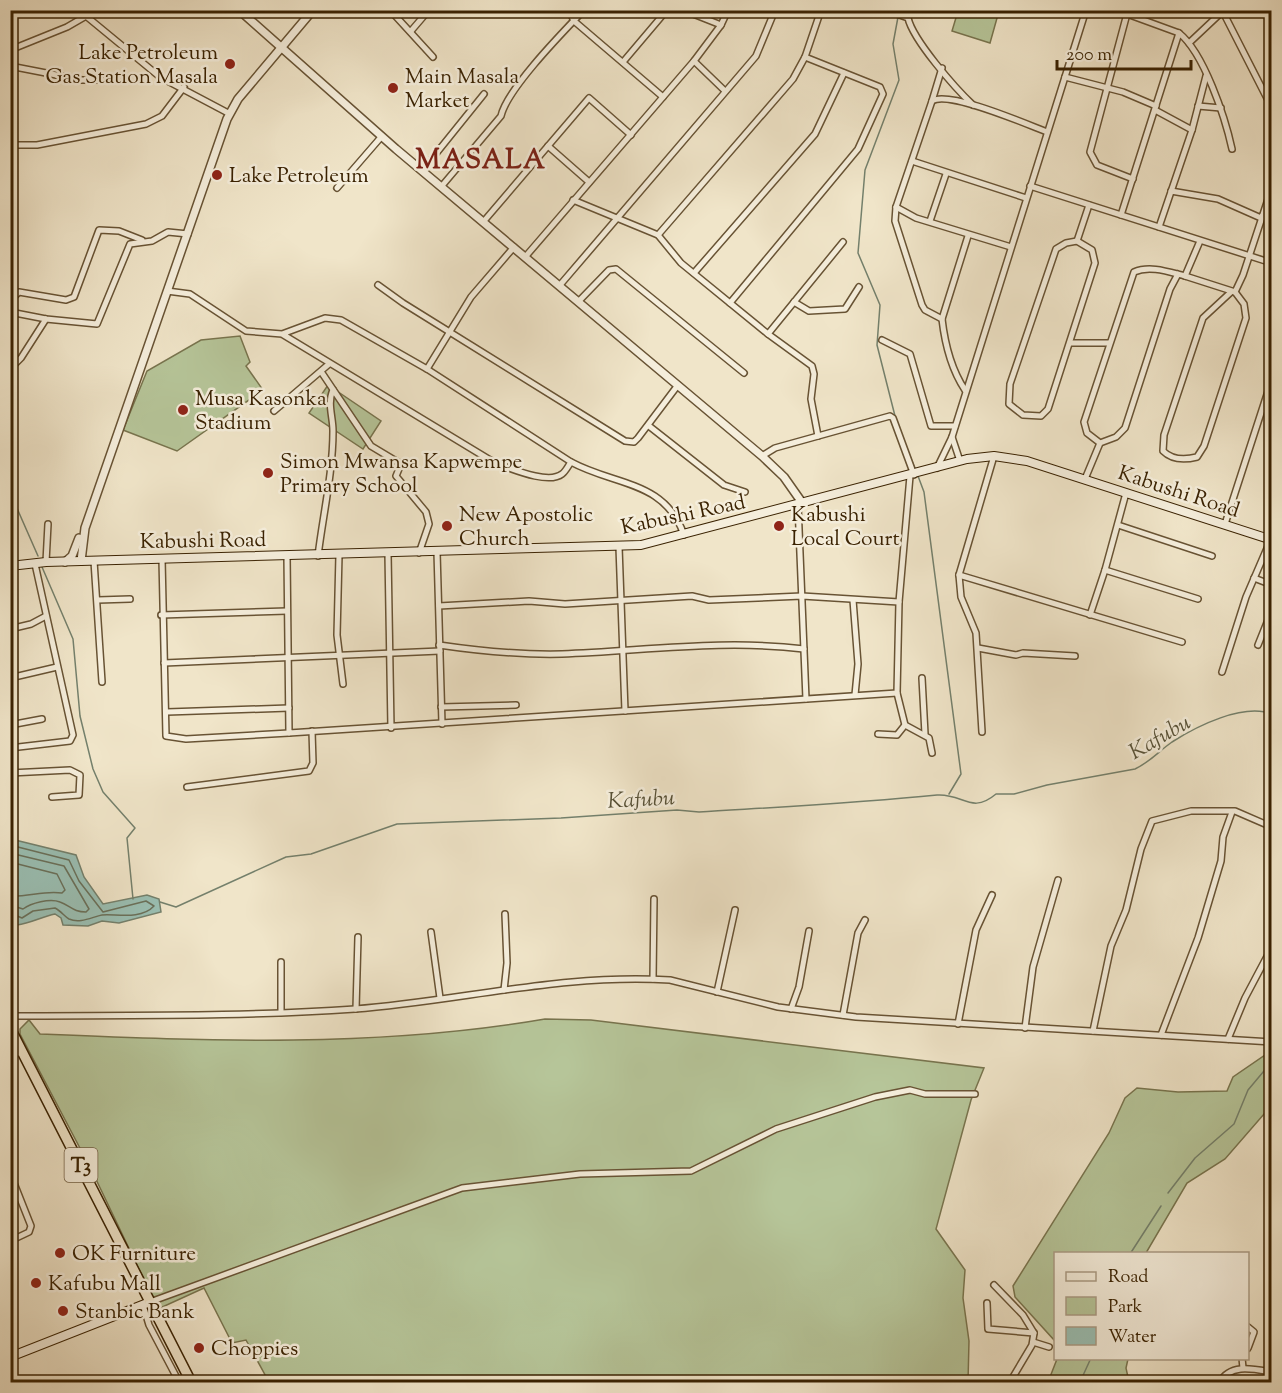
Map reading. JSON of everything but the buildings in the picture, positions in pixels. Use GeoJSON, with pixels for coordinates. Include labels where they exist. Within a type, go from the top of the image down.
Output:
{"type":"FeatureCollection","features":[{"type":"Feature","properties":{"kind":"highway","name":"T3"},"geometry":{"type":"LineString","coordinates":[[10,1028],[147,1304],[191,1383]]}},
{"type":"Feature","properties":{"kind":"main road","name":"Kabushi Road"},"geometry":{"type":"LineString","coordinates":[[10,566],[46,562],[619,547],[684,535],[916,475],[960,461],[994,456],[1027,461],[1271,539]]}},
{"type":"Feature","properties":{"kind":"main road"},"geometry":{"type":"LineString","coordinates":[[10,1357],[147,1304]]}},
{"type":"Feature","properties":{"kind":"street"},"geometry":{"type":"LineString","coordinates":[[239,10],[249,14],[281,48],[422,171],[526,256],[784,477],[801,505],[806,699]]}},
{"type":"Feature","properties":{"kind":"street"},"geometry":{"type":"LineString","coordinates":[[65,562],[72,556],[85,528],[230,114],[238,99],[313,10]]}},
{"type":"Feature","properties":{"kind":"street"},"geometry":{"type":"LineString","coordinates":[[390,10],[433,57]]}},
{"type":"Feature","properties":{"kind":"street"},"geometry":{"type":"LineString","coordinates":[[411,31],[429,10]]}},
{"type":"Feature","properties":{"kind":"street"},"geometry":{"type":"LineString","coordinates":[[568,10],[574,21],[663,98]]}},
{"type":"Feature","properties":{"kind":"street"},"geometry":{"type":"LineString","coordinates":[[441,187],[501,116],[503,106],[513,93],[584,10]]}},
{"type":"Feature","properties":{"kind":"street"},"geometry":{"type":"LineString","coordinates":[[623,62],[667,10]]}},
{"type":"Feature","properties":{"kind":"street"},"geometry":{"type":"LineString","coordinates":[[683,10],[721,25]]}},
{"type":"Feature","properties":{"kind":"street"},"geometry":{"type":"LineString","coordinates":[[526,256],[694,61],[721,25],[728,10]]}},
{"type":"Feature","properties":{"kind":"street"},"geometry":{"type":"LineString","coordinates":[[560,285],[756,56],[775,10]]}},
{"type":"Feature","properties":{"kind":"street"},"geometry":{"type":"LineString","coordinates":[[658,235],[783,93],[805,57],[821,10]]}},
{"type":"Feature","properties":{"kind":"street"},"geometry":{"type":"LineString","coordinates":[[885,10],[908,18],[915,36],[942,68],[952,85],[974,107]]}},
{"type":"Feature","properties":{"kind":"street"},"geometry":{"type":"LineString","coordinates":[[937,468],[952,437],[1086,10]]}},
{"type":"Feature","properties":{"kind":"street"},"geometry":{"type":"LineString","coordinates":[[1190,42],[1222,11],[1272,108]]}},
{"type":"Feature","properties":{"kind":"street"},"geometry":{"type":"LineString","coordinates":[[1133,179],[1103,168],[1091,156],[1090,146],[1128,12],[1179,33],[1190,42],[1221,108],[1232,148]]}},
{"type":"Feature","properties":{"kind":"street"},"geometry":{"type":"LineString","coordinates":[[10,50],[68,27],[86,16],[160,77],[184,87],[230,114]]}},
{"type":"Feature","properties":{"kind":"street"},"geometry":{"type":"LineString","coordinates":[[1121,215],[1179,33]]}},
{"type":"Feature","properties":{"kind":"street"},"geometry":{"type":"LineString","coordinates":[[730,303],[843,169],[868,130],[883,90],[805,57]]}},
{"type":"Feature","properties":{"kind":"street"},"geometry":{"type":"LineString","coordinates":[[694,61],[725,91]]}},
{"type":"Feature","properties":{"kind":"street"},"geometry":{"type":"LineString","coordinates":[[10,66],[82,80],[102,80]]}},
{"type":"Feature","properties":{"kind":"street"},"geometry":{"type":"LineString","coordinates":[[942,68],[896,207],[896,221],[922,305],[925,310],[942,319]]}},
{"type":"Feature","properties":{"kind":"street"},"geometry":{"type":"LineString","coordinates":[[694,273],[815,134],[844,74]]}},
{"type":"Feature","properties":{"kind":"street"},"geometry":{"type":"LineString","coordinates":[[1159,227],[1192,130],[1206,76]]}},
{"type":"Feature","properties":{"kind":"street"},"geometry":{"type":"LineString","coordinates":[[1065,77],[1106,87],[1156,108],[1192,130]]}},
{"type":"Feature","properties":{"kind":"street"},"geometry":{"type":"LineString","coordinates":[[10,145],[37,145],[146,124],[162,116],[184,87]]}},
{"type":"Feature","properties":{"kind":"street"},"geometry":{"type":"LineString","coordinates":[[422,171],[484,94]]}},
{"type":"Feature","properties":{"kind":"street"},"geometry":{"type":"LineString","coordinates":[[932,101],[942,97],[1047,132]]}},
{"type":"Feature","properties":{"kind":"street"},"geometry":{"type":"LineString","coordinates":[[484,221],[589,98],[631,135]]}},
{"type":"Feature","properties":{"kind":"street"},"geometry":{"type":"LineString","coordinates":[[1198,106],[1221,108]]}},
{"type":"Feature","properties":{"kind":"street"},"geometry":{"type":"LineString","coordinates":[[337,188],[382,136]]}},
{"type":"Feature","properties":{"kind":"street"},"geometry":{"type":"LineString","coordinates":[[549,146],[589,182]]}},
{"type":"Feature","properties":{"kind":"street"},"geometry":{"type":"LineString","coordinates":[[912,161],[946,174],[1026,198]]}},
{"type":"Feature","properties":{"kind":"street"},"geometry":{"type":"LineString","coordinates":[[930,221],[946,174]]}},
{"type":"Feature","properties":{"kind":"street"},"geometry":{"type":"LineString","coordinates":[[1030,186],[1272,263]]}},
{"type":"Feature","properties":{"kind":"street"},"geometry":{"type":"LineString","coordinates":[[1100,442],[1087,433],[1084,422],[1134,272],[1146,269],[1181,275],[1233,292],[1244,304],[1246,318],[1204,446],[1197,457],[1187,460],[1173,458],[1163,451],[1164,435],[1203,318],[1233,292],[1249,256],[1272,187]]}},
{"type":"Feature","properties":{"kind":"street"},"geometry":{"type":"LineString","coordinates":[[1171,191],[1218,199],[1262,217],[1272,218]]}},
{"type":"Feature","properties":{"kind":"street"},"geometry":{"type":"LineString","coordinates":[[573,200],[658,235],[675,257],[814,370],[811,399],[818,436]]}},
{"type":"Feature","properties":{"kind":"street"},"geometry":{"type":"LineString","coordinates":[[1077,241],[1089,205]]}},
{"type":"Feature","properties":{"kind":"street"},"geometry":{"type":"LineString","coordinates":[[896,207],[905,214],[968,236],[1011,247]]}},
{"type":"Feature","properties":{"kind":"street"},"geometry":{"type":"LineString","coordinates":[[10,306],[19,292],[66,300],[74,297],[99,230],[119,231],[152,241],[168,232],[188,234]]}},
{"type":"Feature","properties":{"kind":"street"},"geometry":{"type":"LineString","coordinates":[[965,390],[950,357],[942,319],[968,236]]}},
{"type":"Feature","properties":{"kind":"street"},"geometry":{"type":"LineString","coordinates":[[10,312],[46,319],[97,324],[127,248],[130,244],[143,240]]}},
{"type":"Feature","properties":{"kind":"street"},"geometry":{"type":"LineString","coordinates":[[1077,241],[1092,250],[1096,258],[1045,413],[1029,416],[1013,409],[1007,399],[1010,384],[1056,249],[1066,243],[1077,241]]}},
{"type":"Feature","properties":{"kind":"street"},"geometry":{"type":"LineString","coordinates":[[1100,442],[1116,437],[1125,428],[1170,289],[1181,275],[1200,241]]}},
{"type":"Feature","properties":{"kind":"street"},"geometry":{"type":"LineString","coordinates":[[768,334],[843,242]]}},
{"type":"Feature","properties":{"kind":"street"},"geometry":{"type":"LineString","coordinates":[[427,369],[448,331],[486,277],[514,247]]}},
{"type":"Feature","properties":{"kind":"street"},"geometry":{"type":"LineString","coordinates":[[578,302],[609,270],[616,268],[744,373]]}},
{"type":"Feature","properties":{"kind":"street"},"geometry":{"type":"LineString","coordinates":[[378,285],[626,441],[634,442],[649,426],[678,385]]}},
{"type":"Feature","properties":{"kind":"street"},"geometry":{"type":"LineString","coordinates":[[794,302],[809,311],[845,309],[859,287]]}},
{"type":"Feature","properties":{"kind":"street"},"geometry":{"type":"LineString","coordinates":[[167,291],[190,294],[246,331],[282,334],[325,318],[341,320],[427,369],[571,462],[664,500],[680,524],[684,535]]}},
{"type":"Feature","properties":{"kind":"street"},"geometry":{"type":"LineString","coordinates":[[10,369],[21,358],[46,319]]}},
{"type":"Feature","properties":{"kind":"street"},"geometry":{"type":"LineString","coordinates":[[282,334],[495,463],[530,476],[554,477],[560,476],[571,462]]}},
{"type":"Feature","properties":{"kind":"street"},"geometry":{"type":"LineString","coordinates":[[882,340],[910,354],[931,426],[955,426]]}},
{"type":"Feature","properties":{"kind":"street"},"geometry":{"type":"LineString","coordinates":[[1070,342],[1109,343]]}},
{"type":"Feature","properties":{"kind":"street"},"geometry":{"type":"LineString","coordinates":[[274,411],[329,364]]}},
{"type":"Feature","properties":{"kind":"street"},"geometry":{"type":"LineString","coordinates":[[322,372],[371,446],[401,464],[396,476],[426,512],[429,524],[419,553]]}},
{"type":"Feature","properties":{"kind":"street"},"geometry":{"type":"LineString","coordinates":[[1225,524],[1269,395],[1272,379]]}},
{"type":"Feature","properties":{"kind":"street"},"geometry":{"type":"LineString","coordinates":[[318,556],[332,441],[329,397],[333,390]]}},
{"type":"Feature","properties":{"kind":"street"},"geometry":{"type":"LineString","coordinates":[[762,456],[775,448],[890,416],[893,418],[916,475],[899,602],[897,693],[905,725]]}},
{"type":"Feature","properties":{"kind":"street"},"geometry":{"type":"LineString","coordinates":[[649,426],[723,485],[745,492]]}},
{"type":"Feature","properties":{"kind":"street"},"geometry":{"type":"LineString","coordinates":[[952,437],[960,461]]}},
{"type":"Feature","properties":{"kind":"street"},"geometry":{"type":"LineString","coordinates":[[1085,479],[1100,442]]}},
{"type":"Feature","properties":{"kind":"street"},"geometry":{"type":"LineString","coordinates":[[982,732],[976,633],[962,597],[959,575],[994,456]]}},
{"type":"Feature","properties":{"kind":"street"},"geometry":{"type":"LineString","coordinates":[[1090,615],[1126,494]]}},
{"type":"Feature","properties":{"kind":"street"},"geometry":{"type":"LineString","coordinates":[[46,562],[48,524]]}},
{"type":"Feature","properties":{"kind":"street"},"geometry":{"type":"LineString","coordinates":[[1118,525],[1212,556]]}},
{"type":"Feature","properties":{"kind":"street"},"geometry":{"type":"LineString","coordinates":[[81,561],[85,528]]}},
{"type":"Feature","properties":{"kind":"street"},"geometry":{"type":"LineString","coordinates":[[1222,672],[1254,578],[1271,539]]}},
{"type":"Feature","properties":{"kind":"street"},"geometry":{"type":"LineString","coordinates":[[619,547],[625,711]]}},
{"type":"Feature","properties":{"kind":"street"},"geometry":{"type":"LineString","coordinates":[[437,552],[442,724]]}},
{"type":"Feature","properties":{"kind":"street"},"geometry":{"type":"LineString","coordinates":[[387,554],[391,728]]}},
{"type":"Feature","properties":{"kind":"street"},"geometry":{"type":"LineString","coordinates":[[339,555],[339,654],[343,684]]}},
{"type":"Feature","properties":{"kind":"street"},"geometry":{"type":"LineString","coordinates":[[287,556],[289,733]]}},
{"type":"Feature","properties":{"kind":"street"},"geometry":{"type":"LineString","coordinates":[[162,559],[161,615],[166,736],[173,738],[391,728],[897,693]]}},
{"type":"Feature","properties":{"kind":"street"},"geometry":{"type":"LineString","coordinates":[[94,561],[102,682]]}},
{"type":"Feature","properties":{"kind":"street"},"geometry":{"type":"LineString","coordinates":[[10,748],[72,739],[35,564]]}},
{"type":"Feature","properties":{"kind":"street"},"geometry":{"type":"LineString","coordinates":[[1105,570],[1198,599]]}},
{"type":"Feature","properties":{"kind":"street"},"geometry":{"type":"LineString","coordinates":[[959,575],[1182,642]]}},
{"type":"Feature","properties":{"kind":"street"},"geometry":{"type":"LineString","coordinates":[[1254,578],[1272,585]]}},
{"type":"Feature","properties":{"kind":"street"},"geometry":{"type":"LineString","coordinates":[[439,606],[529,601],[565,604],[678,596],[709,600],[802,596],[899,602]]}},
{"type":"Feature","properties":{"kind":"street"},"geometry":{"type":"LineString","coordinates":[[98,600],[109,602],[130,599]]}},
{"type":"Feature","properties":{"kind":"street"},"geometry":{"type":"LineString","coordinates":[[853,600],[858,664],[855,695]]}},
{"type":"Feature","properties":{"kind":"street"},"geometry":{"type":"LineString","coordinates":[[1258,645],[1272,610]]}},
{"type":"Feature","properties":{"kind":"street"},"geometry":{"type":"LineString","coordinates":[[161,615],[287,611]]}},
{"type":"Feature","properties":{"kind":"street"},"geometry":{"type":"LineString","coordinates":[[10,629],[31,624],[46,616]]}},
{"type":"Feature","properties":{"kind":"street"},"geometry":{"type":"LineString","coordinates":[[164,663],[228,658],[288,658],[390,653],[440,648],[515,653],[622,651],[708,644],[804,650]]}},
{"type":"Feature","properties":{"kind":"street"},"geometry":{"type":"LineString","coordinates":[[978,648],[1016,655],[1023,652],[1075,656]]}},
{"type":"Feature","properties":{"kind":"street"},"geometry":{"type":"LineString","coordinates":[[10,678],[57,667]]}},
{"type":"Feature","properties":{"kind":"street"},"geometry":{"type":"LineString","coordinates":[[922,678],[925,734]]}},
{"type":"Feature","properties":{"kind":"street"},"geometry":{"type":"LineString","coordinates":[[441,707],[516,705]]}},
{"type":"Feature","properties":{"kind":"street"},"geometry":{"type":"LineString","coordinates":[[166,712],[289,708]]}},
{"type":"Feature","properties":{"kind":"street"},"geometry":{"type":"LineString","coordinates":[[10,725],[42,720]]}},
{"type":"Feature","properties":{"kind":"street"},"geometry":{"type":"LineString","coordinates":[[905,725],[925,734],[931,742],[932,753]]}},
{"type":"Feature","properties":{"kind":"street"},"geometry":{"type":"LineString","coordinates":[[878,734],[897,735],[905,725]]}},
{"type":"Feature","properties":{"kind":"street"},"geometry":{"type":"LineString","coordinates":[[187,787],[309,771],[313,763],[312,732]]}},
{"type":"Feature","properties":{"kind":"street"},"geometry":{"type":"LineString","coordinates":[[10,773],[77,772],[80,775],[79,795],[52,797]]}},
{"type":"Feature","properties":{"kind":"street"},"geometry":{"type":"LineString","coordinates":[[1093,1031],[1111,946],[1126,910],[1148,825],[1155,819],[1168,819],[1191,811],[1232,812],[1272,827]]}},
{"type":"Feature","properties":{"kind":"street"},"geometry":{"type":"LineString","coordinates":[[1161,1035],[1196,947],[1221,861],[1223,837],[1232,812]]}},
{"type":"Feature","properties":{"kind":"street"},"geometry":{"type":"LineString","coordinates":[[1025,1028],[1033,967],[1043,924],[1058,880]]}},
{"type":"Feature","properties":{"kind":"street"},"geometry":{"type":"LineString","coordinates":[[958,1024],[976,930],[992,895]]}},
{"type":"Feature","properties":{"kind":"street"},"geometry":{"type":"LineString","coordinates":[[653,979],[654,899]]}},
{"type":"Feature","properties":{"kind":"street"},"geometry":{"type":"LineString","coordinates":[[717,992],[735,910]]}},
{"type":"Feature","properties":{"kind":"street"},"geometry":{"type":"LineString","coordinates":[[504,990],[507,963],[505,914]]}},
{"type":"Feature","properties":{"kind":"street"},"geometry":{"type":"LineString","coordinates":[[843,1016],[858,933],[865,920]]}},
{"type":"Feature","properties":{"kind":"street"},"geometry":{"type":"LineString","coordinates":[[791,1009],[799,987],[808,931]]}},
{"type":"Feature","properties":{"kind":"street"},"geometry":{"type":"LineString","coordinates":[[431,933],[440,998]]}},
{"type":"Feature","properties":{"kind":"street"},"geometry":{"type":"LineString","coordinates":[[357,1009],[358,936]]}},
{"type":"Feature","properties":{"kind":"street"},"geometry":{"type":"LineString","coordinates":[[1228,1039],[1245,998],[1272,947]]}},
{"type":"Feature","properties":{"kind":"street"},"geometry":{"type":"LineString","coordinates":[[281,962],[281,1011]]}},
{"type":"Feature","properties":{"kind":"street"},"geometry":{"type":"LineString","coordinates":[[10,1016],[171,1016],[357,1009],[579,981],[653,979],[670,980],[791,1009],[843,1016],[1272,1042]]}},
{"type":"Feature","properties":{"kind":"street"},"geometry":{"type":"LineString","coordinates":[[10,1058],[21,1051]]}},
{"type":"Feature","properties":{"kind":"street"},"geometry":{"type":"LineString","coordinates":[[179,1383],[149,1325],[147,1304],[462,1188],[580,1174],[691,1171],[776,1129],[875,1097],[910,1090],[925,1094],[975,1094]]}},
{"type":"Feature","properties":{"kind":"street"},"geometry":{"type":"LineString","coordinates":[[10,1173],[31,1226],[29,1232],[10,1241]]}},
{"type":"Feature","properties":{"kind":"street"},"geometry":{"type":"LineString","coordinates":[[994,1285],[1023,1315],[1034,1333],[1033,1342],[1010,1383]]}},
{"type":"Feature","properties":{"kind":"street"},"geometry":{"type":"LineString","coordinates":[[987,1303],[988,1329],[1034,1333]]}},
{"type":"Feature","properties":{"kind":"street"},"geometry":{"type":"LineString","coordinates":[[1249,1328],[1254,1332],[1249,1345]]}},
{"type":"Feature","properties":{"kind":"street"},"geometry":{"type":"LineString","coordinates":[[1033,1342],[1049,1347]]}},
{"type":"Feature","properties":{"kind":"street"},"geometry":{"type":"LineString","coordinates":[[1242,1360],[1243,1368]]}},
{"type":"Feature","properties":{"kind":"street"},"geometry":{"type":"LineString","coordinates":[[1206,1383],[1220,1382],[1228,1372],[1243,1368],[1272,1372]]}},
{"type":"Feature","properties":{"kind":"street"},"geometry":{"type":"LineString","coordinates":[[1132,1379],[1190,1383]]}},
{"type":"Feature","properties":{"kind":"green space"},"geometry":{"type":"Polygon","coordinates":[[[958,11],[999,11],[990,43],[952,31],[958,11]]]}},
{"type":"Feature","properties":{"kind":"green space","name":"Musa Kasonka Stadium"},"geometry":{"type":"Polygon","coordinates":[[[240,336],[250,362],[246,366],[263,390],[177,451],[123,430],[147,371],[201,340],[240,336]]]}},
{"type":"Feature","properties":{"kind":"green space"},"geometry":{"type":"Polygon","coordinates":[[[328,385],[381,421],[363,449],[309,413],[328,385]]]}},
{"type":"Feature","properties":{"kind":"green space"},"geometry":{"type":"Polygon","coordinates":[[[545,1019],[591,1020],[984,1068],[971,1100],[936,1229],[965,1270],[963,1298],[969,1341],[968,1382],[269,1382],[246,1340],[232,1343],[204,1288],[158,1309],[92,1171],[20,1034],[20,1029],[29,1020],[40,1034],[167,1039],[293,1040],[419,1035],[545,1019]]]}},
{"type":"Feature","properties":{"kind":"green space"},"geometry":{"type":"Polygon","coordinates":[[[1271,1051],[1271,1106],[1225,1159],[1187,1183],[1147,1252],[1054,1252],[1054,1340],[1015,1297],[1013,1286],[1109,1133],[1125,1098],[1137,1088],[1178,1092],[1227,1091],[1233,1077],[1271,1051]]]}},
{"type":"Feature","properties":{"kind":"green space"},"geometry":{"type":"Polygon","coordinates":[[[1057,1360],[1128,1360],[1126,1368],[1129,1382],[1043,1382],[1050,1377],[1057,1360]]]}},
{"type":"Feature","properties":{"kind":"water"},"geometry":{"type":"Polygon","coordinates":[[[11,839],[76,855],[84,877],[103,904],[147,895],[159,899],[161,912],[119,923],[102,921],[88,926],[63,925],[61,918],[55,914],[17,925],[11,917],[11,839]]]}},
{"type":"Feature","properties":{"kind":"waterway"},"geometry":{"type":"LineString","coordinates":[[895,416],[877,345],[880,305],[858,253],[865,170],[899,80],[893,44],[898,17]]}},
{"type":"Feature","properties":{"kind":"waterway"},"geometry":{"type":"LineString","coordinates":[[908,451],[915,469]]}},
{"type":"Feature","properties":{"kind":"waterway"},"geometry":{"type":"LineString","coordinates":[[10,475],[16,506],[38,556]]}},
{"type":"Feature","properties":{"kind":"waterway"},"geometry":{"type":"LineString","coordinates":[[918,476],[924,492],[961,774],[949,794]]}},
{"type":"Feature","properties":{"kind":"waterway"},"geometry":{"type":"LineString","coordinates":[[42,567],[73,639],[80,716],[93,769],[103,792],[135,828],[127,838],[133,899]]}},
{"type":"Feature","properties":{"kind":"waterway","name":"Kafubu"},"geometry":{"type":"LineString","coordinates":[[160,902],[176,907],[286,857],[311,854],[397,824],[561,818],[677,810],[699,812],[937,795],[980,803],[996,794],[1014,794],[1047,785],[1135,769],[1172,742],[1207,723],[1248,711],[1272,714]]}},
{"type":"Feature","properties":{"kind":"waterway"},"geometry":{"type":"LineString","coordinates":[[1168,1193],[1195,1158],[1234,1124],[1248,1090],[1272,1058]]}},
{"type":"Feature","properties":{"kind":"waterway"},"geometry":{"type":"LineString","coordinates":[[1131,1252],[1161,1206]]}},
{"type":"Feature","properties":{"kind":"waterway"},"geometry":{"type":"LineString","coordinates":[[1080,1382],[1090,1360]]}},
{"type":"Feature","properties":{"kind":"place","name":"Lake Petroleum Gas Station Masala"},"geometry":{"type":"Point","coordinates":[230,64]}},
{"type":"Feature","properties":{"kind":"place","name":"Main Masala Market"},"geometry":{"type":"Point","coordinates":[393,88]}},
{"type":"Feature","properties":{"kind":"place","name":"Lake Petroleum"},"geometry":{"type":"Point","coordinates":[217,175]}},
{"type":"Feature","properties":{"kind":"place","name":"Musa Kasonka Stadium"},"geometry":{"type":"Point","coordinates":[183,410]}},
{"type":"Feature","properties":{"kind":"place","name":"Simon Mwansa Kapwempe Primary School"},"geometry":{"type":"Point","coordinates":[268,473]}},
{"type":"Feature","properties":{"kind":"place","name":"New Apostolic Church"},"geometry":{"type":"Point","coordinates":[447,526]}},
{"type":"Feature","properties":{"kind":"place","name":"Kabushi Local Court"},"geometry":{"type":"Point","coordinates":[779,526]}},
{"type":"Feature","properties":{"kind":"place","name":"OK Furniture"},"geometry":{"type":"Point","coordinates":[60,1253]}},
{"type":"Feature","properties":{"kind":"place","name":"Kafubu Mall"},"geometry":{"type":"Point","coordinates":[36,1283]}},
{"type":"Feature","properties":{"kind":"place","name":"Stanbic Bank"},"geometry":{"type":"Point","coordinates":[63,1311]}},
{"type":"Feature","properties":{"kind":"place","name":"Choppies"},"geometry":{"type":"Point","coordinates":[199,1348]}},
{"type":"Feature","properties":{"kind":"district","name":"MASALA"},"geometry":{"type":"Point","coordinates":[481,159]}}]}
